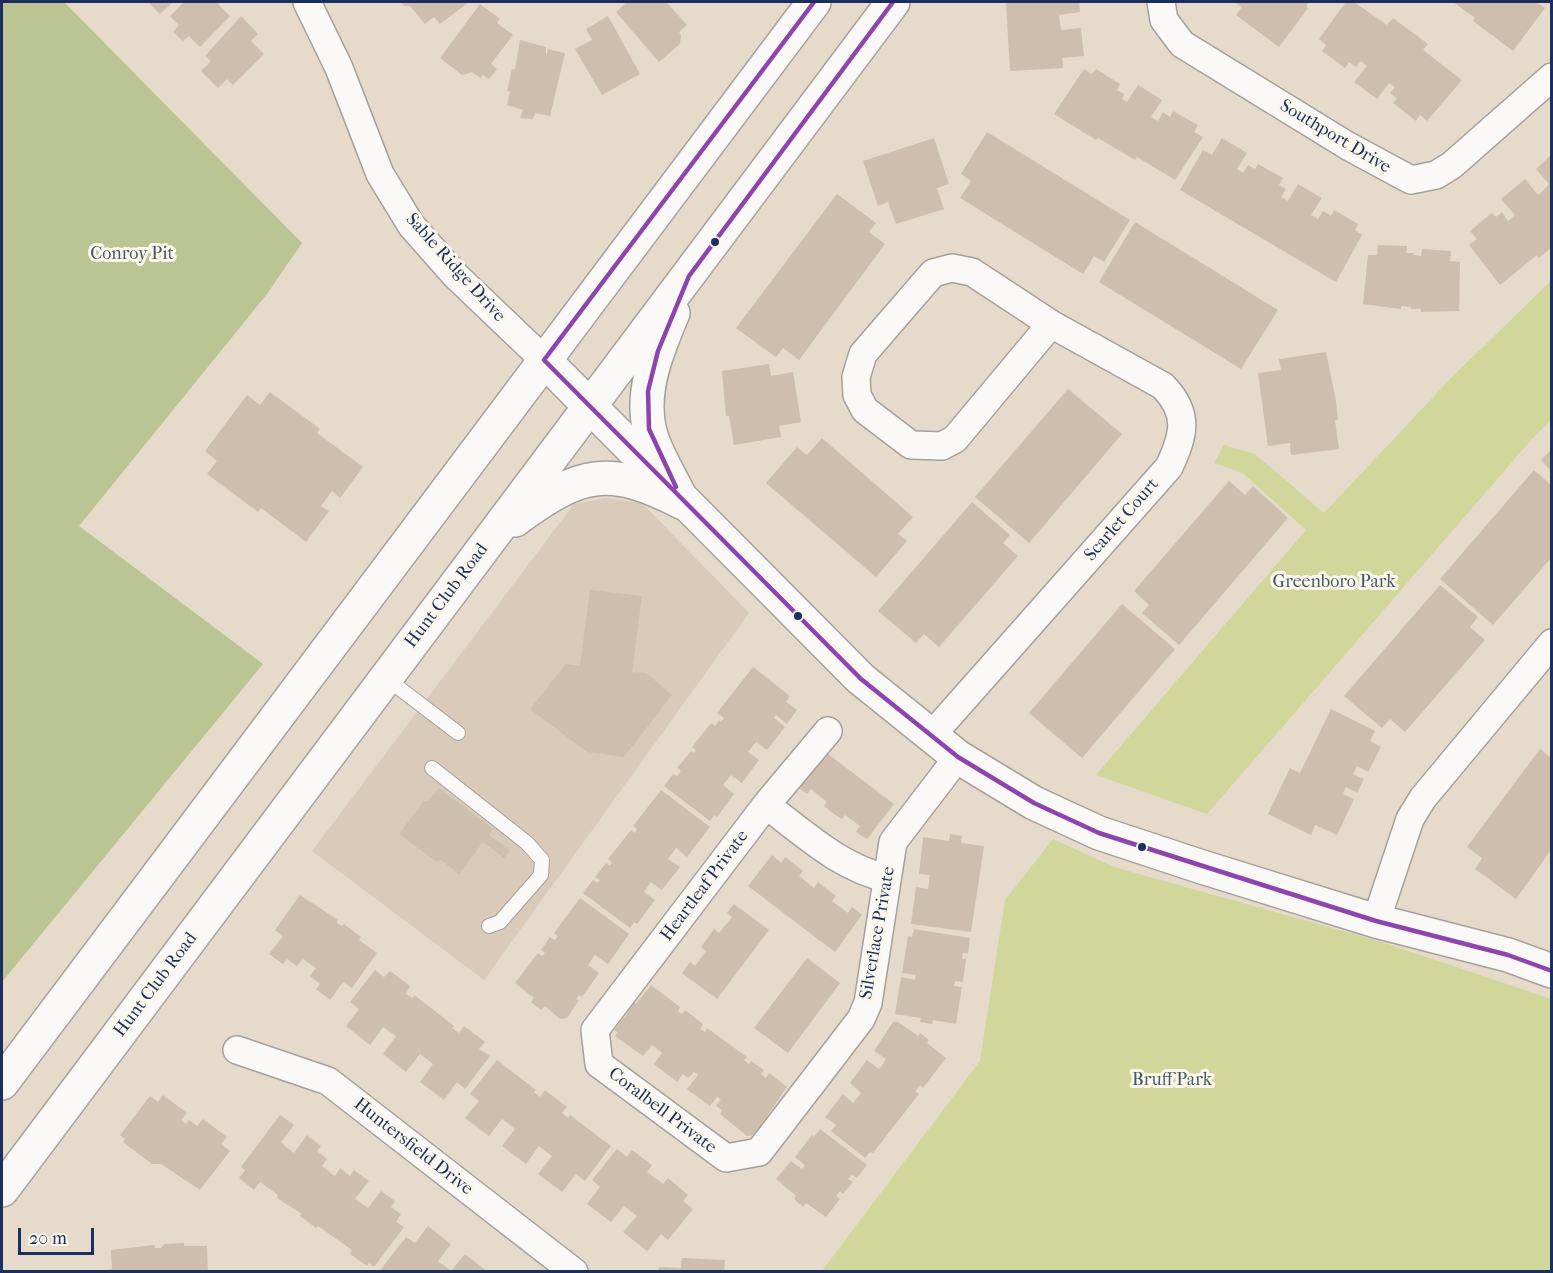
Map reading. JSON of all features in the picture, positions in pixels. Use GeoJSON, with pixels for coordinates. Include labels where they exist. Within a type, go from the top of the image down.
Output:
{"type":"FeatureCollection","features":[{"type":"Feature","properties":{"kind":"main road"},"geometry":{"type":"LineString","coordinates":[[2,1083],[814,2]]}},
{"type":"Feature","properties":{"kind":"main road","name":"Hunt Club Road"},"geometry":{"type":"LineString","coordinates":[[2,1190],[893,2]]}},
{"type":"Feature","properties":{"kind":"main road"},"geometry":{"type":"LineString","coordinates":[[683,503],[654,444],[649,426],[646,396],[669,322],[689,276]]}},
{"type":"Feature","properties":{"kind":"main road"},"geometry":{"type":"LineString","coordinates":[[544,360],[683,503],[861,679],[958,757],[1034,803],[1099,833],[1376,921],[1508,955],[1551,971]]}},
{"type":"Feature","properties":{"kind":"main road"},"geometry":{"type":"LineString","coordinates":[[489,540],[548,496],[587,480],[617,478],[633,480],[683,503]]}},
{"type":"Feature","properties":{"kind":"street","name":"Sable Ridge Drive"},"geometry":{"type":"LineString","coordinates":[[307,2],[339,69],[380,174],[411,225],[456,276],[544,360]]}},
{"type":"Feature","properties":{"kind":"street","name":"Southport Drive"},"geometry":{"type":"LineString","coordinates":[[1161,2],[1164,20],[1182,44],[1348,146],[1411,180],[1436,174],[1452,165],[1551,77]]}},
{"type":"Feature","properties":{"kind":"street","name":"Scarlet Court"},"geometry":{"type":"LineString","coordinates":[[931,736],[1168,467],[1178,449],[1183,423],[1178,400],[1163,386],[1052,324],[972,272],[952,268],[933,273],[863,354],[856,377],[857,395],[865,410],[911,445],[942,446],[955,439],[1052,324]]}},
{"type":"Feature","properties":{"kind":"street"},"geometry":{"type":"LineString","coordinates":[[1376,921],[1410,819],[1423,798],[1551,643]]}},
{"type":"Feature","properties":{"kind":"street","name":"Heartleaf Private"},"geometry":{"type":"LineString","coordinates":[[597,1047],[595,1030],[766,805],[828,731]]}},
{"type":"Feature","properties":{"kind":"street","name":"Silverlace Private"},"geometry":{"type":"LineString","coordinates":[[742,1156],[759,1152],[861,1019],[867,1003],[893,842],[958,757]]}},
{"type":"Feature","properties":{"kind":"street"},"geometry":{"type":"LineString","coordinates":[[766,805],[846,864],[865,873],[887,878]]}},
{"type":"Feature","properties":{"kind":"street","name":"Coralbell Private"},"geometry":{"type":"LineString","coordinates":[[597,1047],[599,1064],[608,1071],[726,1158],[742,1156]]}},
{"type":"Feature","properties":{"kind":"street","name":"Huntersfield Drive"},"geometry":{"type":"LineString","coordinates":[[237,1050],[328,1081],[574,1272]]}},
{"type":"Feature","properties":{"kind":"lane"},"geometry":{"type":"LineString","coordinates":[[386,678],[458,734]]}},
{"type":"Feature","properties":{"kind":"lane"},"geometry":{"type":"LineString","coordinates":[[432,768],[527,843],[542,860],[541,875],[501,922],[489,926]]}},
{"type":"Feature","properties":{"kind":"shaded area"},"geometry":{"type":"Polygon","coordinates":[[[606,498],[642,503],[749,613],[484,980],[312,851],[574,504],[606,498]]]}},
{"type":"Feature","properties":{"kind":"green space","name":"Conroy Pit"},"geometry":{"type":"Polygon","coordinates":[[[2,2],[64,2],[302,243],[267,294],[79,526],[263,664],[2,982],[2,2]]]}},
{"type":"Feature","properties":{"kind":"green space","name":"Greenboro Park"},"geometry":{"type":"Polygon","coordinates":[[[1551,281],[1551,420],[1531,440],[1207,814],[1096,775],[1306,530],[1243,473],[1214,463],[1224,445],[1255,454],[1324,513],[1453,376],[1551,281]]]}},
{"type":"Feature","properties":{"kind":"green space","name":"Bruff Park"},"geometry":{"type":"Polygon","coordinates":[[[1053,839],[1114,867],[1382,942],[1551,999],[1551,1271],[822,1271],[980,1061],[1005,900],[1053,839]]]}},
{"type":"Feature","properties":{"kind":"building"},"geometry":{"type":"Polygon","coordinates":[[[148,2],[173,2],[160,14],[148,2]]]}},
{"type":"Feature","properties":{"kind":"building"},"geometry":{"type":"Polygon","coordinates":[[[184,2],[220,2],[218,4],[230,16],[200,47],[189,36],[183,41],[173,32],[179,25],[170,16],[184,2]]]}},
{"type":"Feature","properties":{"kind":"building"},"geometry":{"type":"Polygon","coordinates":[[[401,2],[469,2],[440,24],[434,17],[425,24],[410,6],[404,6],[401,2]]]}},
{"type":"Feature","properties":{"kind":"building"},"geometry":{"type":"Polygon","coordinates":[[[627,2],[666,2],[687,25],[679,32],[680,44],[659,62],[616,12],[627,2]]]}},
{"type":"Feature","properties":{"kind":"building"},"geometry":{"type":"Polygon","coordinates":[[[1006,2],[1079,2],[1080,12],[1059,15],[1061,30],[1081,28],[1084,56],[1062,58],[1063,68],[1010,71],[1006,2]]]}},
{"type":"Feature","properties":{"kind":"building"},"geometry":{"type":"Polygon","coordinates":[[[1234,2],[1309,2],[1306,6],[1308,8],[1279,47],[1236,15],[1242,7],[1234,2]]]}},
{"type":"Feature","properties":{"kind":"building"},"geometry":{"type":"Polygon","coordinates":[[[1346,2],[1354,2],[1387,25],[1393,18],[1428,44],[1423,50],[1462,80],[1427,121],[1420,115],[1416,121],[1393,103],[1397,98],[1390,93],[1395,87],[1389,83],[1377,99],[1354,82],[1367,66],[1361,61],[1356,67],[1349,62],[1345,68],[1322,51],[1326,45],[1319,39],[1346,2]]]}},
{"type":"Feature","properties":{"kind":"building"},"geometry":{"type":"Polygon","coordinates":[[[1453,2],[1536,2],[1545,8],[1513,51],[1473,21],[1475,18],[1453,2]]]}},
{"type":"Feature","properties":{"kind":"building"},"geometry":{"type":"Polygon","coordinates":[[[480,4],[500,19],[497,23],[513,35],[491,64],[497,69],[489,79],[483,75],[481,78],[472,72],[462,75],[440,58],[480,4]]]}},
{"type":"Feature","properties":{"kind":"building"},"geometry":{"type":"Polygon","coordinates":[[[241,16],[258,34],[251,41],[264,54],[233,85],[227,79],[218,88],[201,71],[211,61],[205,56],[241,16]]]}},
{"type":"Feature","properties":{"kind":"building"},"geometry":{"type":"Polygon","coordinates":[[[608,16],[640,74],[602,95],[575,49],[592,40],[586,29],[608,16]]]}},
{"type":"Feature","properties":{"kind":"building"},"geometry":{"type":"Polygon","coordinates":[[[520,40],[546,47],[546,57],[548,49],[565,53],[550,116],[535,113],[533,119],[520,118],[523,110],[507,105],[510,92],[507,91],[512,69],[515,70],[520,40]]]}},
{"type":"Feature","properties":{"kind":"building"},"geometry":{"type":"Polygon","coordinates":[[[1084,69],[1092,74],[1096,69],[1120,84],[1117,90],[1124,94],[1122,99],[1127,102],[1138,85],[1162,100],[1151,117],[1158,121],[1163,112],[1170,117],[1173,111],[1198,125],[1194,132],[1203,137],[1175,180],[1137,157],[1135,160],[1098,138],[1096,140],[1054,114],[1084,69]]]}},
{"type":"Feature","properties":{"kind":"building"},"geometry":{"type":"Polygon","coordinates":[[[987,132],[1130,220],[1104,262],[1094,256],[1083,274],[960,198],[971,181],[961,174],[987,132]]]}},
{"type":"Feature","properties":{"kind":"building"},"geometry":{"type":"Polygon","coordinates":[[[934,138],[949,184],[937,188],[944,209],[896,224],[888,202],[878,206],[863,161],[934,138]]]}},
{"type":"Feature","properties":{"kind":"building"},"geometry":{"type":"Polygon","coordinates":[[[1222,138],[1247,153],[1237,169],[1243,173],[1248,165],[1255,169],[1258,164],[1283,178],[1279,185],[1286,189],[1281,197],[1288,201],[1298,184],[1322,198],[1311,215],[1318,219],[1323,211],[1331,216],[1334,210],[1358,224],[1355,230],[1362,235],[1336,282],[1180,190],[1203,150],[1212,155],[1222,138]]]}},
{"type":"Feature","properties":{"kind":"building"},"geometry":{"type":"Polygon","coordinates":[[[1551,155],[1551,248],[1539,258],[1537,255],[1500,285],[1469,245],[1477,239],[1470,231],[1492,213],[1496,217],[1502,212],[1508,221],[1515,215],[1501,199],[1525,179],[1538,195],[1543,191],[1549,184],[1536,169],[1551,155]]]}},
{"type":"Feature","properties":{"kind":"building"},"geometry":{"type":"Polygon","coordinates":[[[837,194],[876,223],[869,232],[885,244],[799,360],[783,348],[776,357],[736,328],[837,194]]]}},
{"type":"Feature","properties":{"kind":"building"},"geometry":{"type":"Polygon","coordinates":[[[1135,222],[1278,310],[1241,369],[1099,282],[1135,222]]]}},
{"type":"Feature","properties":{"kind":"building"},"geometry":{"type":"Polygon","coordinates":[[[1378,245],[1407,246],[1406,253],[1421,256],[1422,249],[1451,251],[1450,261],[1460,262],[1459,311],[1421,312],[1421,309],[1411,309],[1411,307],[1401,306],[1401,309],[1363,304],[1368,255],[1377,255],[1378,245]]]}},
{"type":"Feature","properties":{"kind":"building"},"geometry":{"type":"Polygon","coordinates":[[[1326,352],[1336,401],[1338,420],[1335,420],[1339,449],[1291,455],[1290,443],[1268,446],[1258,373],[1281,370],[1279,359],[1326,352]]]}},
{"type":"Feature","properties":{"kind":"building"},"geometry":{"type":"Polygon","coordinates":[[[769,364],[771,376],[793,372],[801,422],[779,426],[781,437],[734,445],[729,416],[726,416],[722,371],[769,364]]]}},
{"type":"Feature","properties":{"kind":"building"},"geometry":{"type":"Polygon","coordinates":[[[1068,389],[1122,434],[1029,543],[975,497],[1068,389]]]}},
{"type":"Feature","properties":{"kind":"building"},"geometry":{"type":"Polygon","coordinates":[[[270,392],[320,429],[317,433],[363,467],[340,498],[332,491],[321,506],[329,511],[306,542],[261,508],[258,512],[207,474],[217,461],[205,451],[247,395],[260,405],[270,392]]]}},
{"type":"Feature","properties":{"kind":"building"},"geometry":{"type":"Polygon","coordinates":[[[822,438],[913,517],[898,534],[907,541],[876,577],[766,483],[797,447],[807,455],[822,438]]]}},
{"type":"Feature","properties":{"kind":"building"},"geometry":{"type":"Polygon","coordinates":[[[1551,450],[1551,471],[1541,460],[1551,450]]]}},
{"type":"Feature","properties":{"kind":"building"},"geometry":{"type":"Polygon","coordinates":[[[1534,470],[1551,485],[1551,558],[1493,625],[1440,579],[1534,470]]]}},
{"type":"Feature","properties":{"kind":"building"},"geometry":{"type":"Polygon","coordinates":[[[1229,481],[1245,495],[1253,486],[1288,518],[1179,645],[1142,613],[1149,605],[1134,591],[1229,481]]]}},
{"type":"Feature","properties":{"kind":"building"},"geometry":{"type":"Polygon","coordinates":[[[972,502],[1010,535],[1003,543],[1018,556],[939,647],[924,634],[916,643],[878,611],[972,502]]]}},
{"type":"Feature","properties":{"kind":"building"},"geometry":{"type":"Polygon","coordinates":[[[1440,585],[1478,617],[1470,627],[1485,640],[1405,732],[1390,719],[1382,728],[1344,696],[1440,585]]]}},
{"type":"Feature","properties":{"kind":"building"},"geometry":{"type":"Polygon","coordinates":[[[590,590],[642,596],[632,672],[646,673],[672,695],[624,757],[587,752],[530,709],[566,664],[580,666],[590,590]]]}},
{"type":"Feature","properties":{"kind":"building"},"geometry":{"type":"Polygon","coordinates":[[[1122,604],[1175,649],[1082,758],[1029,713],[1122,604]]]}},
{"type":"Feature","properties":{"kind":"building"},"geometry":{"type":"Polygon","coordinates":[[[753,667],[790,696],[786,702],[797,710],[787,724],[776,715],[774,718],[785,727],[767,750],[756,742],[748,752],[759,760],[742,783],[731,775],[723,785],[734,794],[717,817],[714,815],[710,821],[664,786],[673,774],[677,776],[681,771],[677,768],[691,751],[694,753],[696,750],[692,747],[711,723],[715,726],[719,720],[721,722],[724,718],[717,713],[753,667]]]}},
{"type":"Feature","properties":{"kind":"building"},"geometry":{"type":"Polygon","coordinates":[[[1331,709],[1375,731],[1370,741],[1381,747],[1368,772],[1357,766],[1353,774],[1364,779],[1357,793],[1346,787],[1343,794],[1354,799],[1337,835],[1315,825],[1311,835],[1268,814],[1290,768],[1300,773],[1331,709]]]}},
{"type":"Feature","properties":{"kind":"building"},"geometry":{"type":"Polygon","coordinates":[[[1540,749],[1551,758],[1551,850],[1516,899],[1475,869],[1482,858],[1467,847],[1540,749]]]}},
{"type":"Feature","properties":{"kind":"building"},"geometry":{"type":"Polygon","coordinates":[[[824,751],[894,804],[867,839],[856,832],[860,826],[845,815],[842,819],[834,814],[824,806],[827,802],[811,789],[807,794],[797,787],[824,751]]]}},
{"type":"Feature","properties":{"kind":"building"},"geometry":{"type":"Polygon","coordinates":[[[439,788],[493,829],[489,835],[510,850],[504,858],[483,842],[459,874],[441,860],[437,862],[399,834],[424,801],[428,801],[439,788]]]}},
{"type":"Feature","properties":{"kind":"building"},"geometry":{"type":"Polygon","coordinates":[[[661,790],[710,827],[687,857],[676,848],[668,859],[680,867],[662,890],[651,882],[644,892],[655,900],[637,924],[634,922],[630,928],[583,893],[593,880],[597,883],[600,880],[595,877],[606,863],[610,866],[612,862],[608,859],[631,830],[635,833],[637,829],[633,826],[661,790]]]}},
{"type":"Feature","properties":{"kind":"building"},"geometry":{"type":"Polygon","coordinates":[[[950,834],[962,836],[961,843],[984,846],[971,932],[911,924],[916,887],[928,889],[930,875],[919,874],[923,837],[949,841],[950,834]]]}},
{"type":"Feature","properties":{"kind":"building"},"geometry":{"type":"Polygon","coordinates":[[[772,855],[781,863],[785,857],[803,871],[799,876],[814,888],[818,882],[836,896],[832,901],[848,913],[852,907],[862,915],[835,952],[748,886],[772,855]]]}},
{"type":"Feature","properties":{"kind":"building"},"geometry":{"type":"Polygon","coordinates":[[[300,895],[338,920],[337,923],[342,926],[344,924],[361,937],[359,940],[377,953],[352,988],[343,982],[330,1000],[316,989],[320,984],[310,976],[316,968],[303,959],[297,966],[287,959],[283,964],[269,954],[283,936],[275,930],[300,895]]]}},
{"type":"Feature","properties":{"kind":"building"},"geometry":{"type":"Polygon","coordinates":[[[580,898],[629,934],[608,964],[595,955],[588,965],[599,973],[582,997],[579,995],[576,999],[579,1000],[567,1018],[560,1019],[545,1006],[541,1010],[531,1002],[534,998],[515,983],[538,953],[542,956],[545,953],[541,950],[550,937],[555,940],[558,936],[554,933],[580,898]]]}},
{"type":"Feature","properties":{"kind":"building"},"geometry":{"type":"Polygon","coordinates":[[[734,904],[769,930],[717,999],[682,973],[690,962],[695,966],[706,951],[701,947],[714,929],[719,933],[732,917],[727,913],[734,904]]]}},
{"type":"Feature","properties":{"kind":"building"},"geometry":{"type":"Polygon","coordinates":[[[914,929],[970,938],[968,954],[963,953],[962,958],[966,959],[963,982],[955,981],[954,986],[962,987],[956,1024],[933,1020],[932,1024],[920,1022],[921,1018],[895,1014],[901,977],[915,980],[916,975],[902,973],[908,936],[912,937],[914,929]]]}},
{"type":"Feature","properties":{"kind":"building"},"geometry":{"type":"Polygon","coordinates":[[[807,958],[840,983],[788,1053],[754,1028],[807,958]]]}},
{"type":"Feature","properties":{"kind":"building"},"geometry":{"type":"Polygon","coordinates":[[[375,970],[384,977],[390,971],[410,986],[406,994],[413,998],[414,995],[454,1026],[452,1028],[459,1033],[464,1026],[485,1042],[479,1049],[490,1056],[465,1089],[457,1082],[444,1100],[420,1082],[433,1064],[420,1054],[406,1072],[383,1054],[396,1036],[383,1027],[370,1045],[346,1026],[359,1009],[350,1002],[375,970]]]}},
{"type":"Feature","properties":{"kind":"building"},"geometry":{"type":"Polygon","coordinates":[[[651,985],[680,1007],[678,1011],[682,1014],[685,1010],[703,1024],[700,1029],[705,1032],[707,1028],[747,1057],[744,1060],[749,1064],[751,1061],[764,1070],[761,1074],[766,1078],[769,1073],[787,1087],[754,1135],[747,1136],[720,1114],[722,1110],[716,1106],[721,1099],[717,1097],[710,1106],[687,1089],[698,1075],[694,1072],[688,1078],[683,1074],[677,1082],[654,1064],[662,1053],[652,1045],[643,1056],[615,1036],[618,1032],[614,1030],[628,1013],[626,1011],[633,1002],[636,1004],[651,985]]]}},
{"type":"Feature","properties":{"kind":"building"},"geometry":{"type":"Polygon","coordinates":[[[893,1022],[898,1022],[918,1036],[920,1033],[929,1040],[927,1043],[946,1058],[923,1088],[920,1085],[915,1092],[919,1094],[873,1153],[870,1152],[865,1158],[831,1131],[836,1125],[825,1117],[843,1094],[853,1103],[861,1093],[850,1083],[867,1060],[879,1069],[883,1064],[886,1059],[874,1051],[893,1022]]]}},
{"type":"Feature","properties":{"kind":"building"},"geometry":{"type":"Polygon","coordinates":[[[497,1060],[536,1090],[534,1092],[540,1097],[545,1090],[567,1107],[562,1113],[568,1118],[570,1115],[611,1146],[585,1181],[576,1174],[562,1192],[538,1174],[552,1156],[539,1146],[526,1164],[502,1146],[515,1129],[502,1119],[489,1136],[465,1118],[479,1101],[470,1094],[497,1060]]]}},
{"type":"Feature","properties":{"kind":"building"},"geometry":{"type":"Polygon","coordinates":[[[163,1095],[187,1113],[181,1120],[186,1124],[189,1120],[197,1126],[203,1119],[227,1137],[221,1144],[230,1151],[200,1190],[161,1164],[152,1164],[123,1142],[125,1139],[120,1135],[150,1096],[158,1102],[163,1095]]]}},
{"type":"Feature","properties":{"kind":"building"},"geometry":{"type":"Polygon","coordinates":[[[280,1115],[294,1125],[281,1142],[294,1153],[307,1135],[321,1146],[317,1151],[327,1159],[322,1166],[332,1174],[335,1176],[340,1168],[350,1176],[354,1170],[369,1181],[355,1199],[368,1208],[381,1191],[395,1201],[391,1207],[401,1214],[396,1222],[404,1227],[374,1267],[369,1263],[367,1266],[350,1254],[352,1250],[318,1226],[316,1228],[300,1216],[302,1214],[277,1198],[278,1195],[260,1182],[254,1190],[239,1178],[245,1170],[241,1167],[280,1115]]]}},
{"type":"Feature","properties":{"kind":"building"},"geometry":{"type":"Polygon","coordinates":[[[820,1129],[867,1165],[857,1178],[852,1175],[848,1179],[853,1182],[843,1194],[840,1191],[836,1196],[840,1199],[826,1217],[806,1203],[803,1207],[794,1199],[796,1196],[776,1179],[791,1161],[802,1169],[805,1165],[795,1157],[812,1135],[814,1137],[820,1129]]]}},
{"type":"Feature","properties":{"kind":"building"},"geometry":{"type":"Polygon","coordinates":[[[617,1149],[627,1157],[632,1150],[652,1165],[647,1172],[663,1184],[668,1178],[688,1195],[683,1201],[693,1209],[668,1240],[661,1234],[647,1251],[623,1232],[637,1216],[624,1206],[611,1222],[587,1204],[600,1187],[592,1180],[617,1149]]]}},
{"type":"Feature","properties":{"kind":"building"},"geometry":{"type":"Polygon","coordinates":[[[428,1226],[451,1244],[438,1261],[451,1271],[465,1254],[488,1272],[384,1272],[381,1269],[406,1237],[415,1243],[428,1226]]]}},
{"type":"Feature","properties":{"kind":"building"},"geometry":{"type":"Polygon","coordinates":[[[184,1243],[184,1246],[207,1246],[208,1272],[100,1272],[112,1269],[111,1250],[154,1245],[155,1248],[161,1248],[164,1244],[184,1243]]]}},
{"type":"Feature","properties":{"kind":"building"},"geometry":{"type":"Polygon","coordinates":[[[682,1258],[725,1260],[724,1272],[658,1272],[659,1267],[681,1268],[682,1258]]]}},
{"type":"Feature","properties":{"kind":"transit line"},"geometry":{"type":"LineString","coordinates":[[814,2],[544,360],[861,679],[958,757],[1034,803],[1099,833],[1376,921],[1508,955],[1552,971]]}},
{"type":"Feature","properties":{"kind":"transit line"},"geometry":{"type":"LineString","coordinates":[[676,487],[649,429],[648,391],[658,351],[689,276],[893,2]]}}]}
